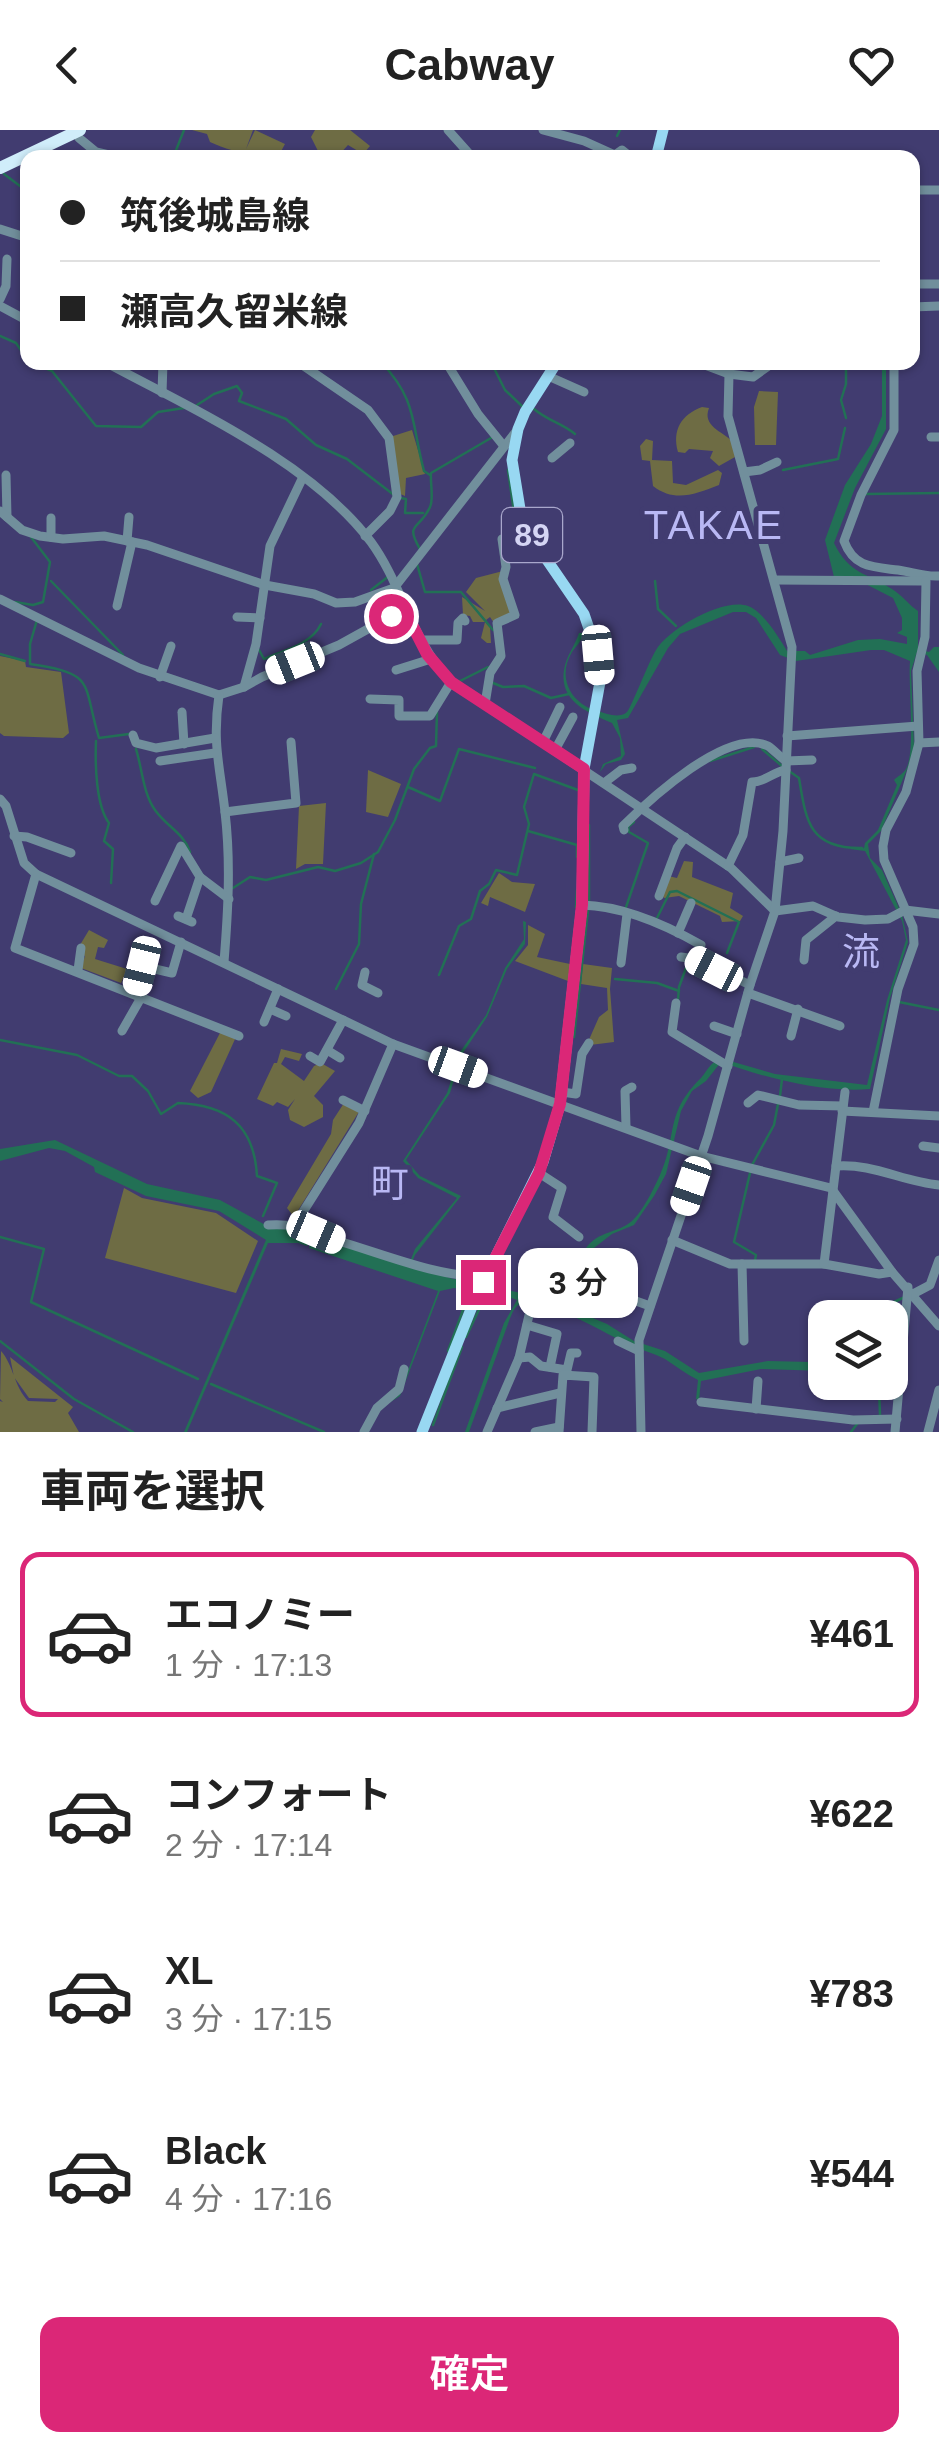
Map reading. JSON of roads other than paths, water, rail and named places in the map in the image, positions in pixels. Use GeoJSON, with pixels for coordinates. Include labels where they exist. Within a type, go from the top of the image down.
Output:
{"type":"FeatureCollection","features":[{"type":"Feature","properties":{"kind":"highway"},"geometry":{"type":"LineString","coordinates":[[50,150],[77,133],[95,130]]}},
{"type":"Feature","properties":{"kind":"main road","name":"89"},"geometry":{"type":"LineString","coordinates":[[426,1431],[482,1284],[539,1173],[561,1098],[582,905],[584,769],[600,682],[592,634],[584,614],[521,515],[512,460],[518,429],[552,370]]}},
{"type":"Feature","properties":{"kind":"street"},"geometry":{"type":"LineString","coordinates":[[448,130],[465,150]]}},
{"type":"Feature","properties":{"kind":"street"},"geometry":{"type":"LineString","coordinates":[[543,130],[603,150]]}},
{"type":"Feature","properties":{"kind":"street"},"geometry":{"type":"LineString","coordinates":[[7,260],[6,286],[0,303],[20,317]]}},
{"type":"Feature","properties":{"kind":"street"},"geometry":{"type":"LineString","coordinates":[[5,273],[20,275]]}},
{"type":"Feature","properties":{"kind":"street"},"geometry":{"type":"LineString","coordinates":[[16,315],[20,303]]}},
{"type":"Feature","properties":{"kind":"street"},"geometry":{"type":"LineString","coordinates":[[120,370],[272,454],[346,514],[365,536],[420,640],[451,682],[728,866],[776,911]]}},
{"type":"Feature","properties":{"kind":"street"},"geometry":{"type":"LineString","coordinates":[[162,393],[163,370]]}},
{"type":"Feature","properties":{"kind":"street"},"geometry":{"type":"LineString","coordinates":[[310,370],[368,410],[388,438],[397,497],[390,511],[365,536]]}},
{"type":"Feature","properties":{"kind":"street"},"geometry":{"type":"LineString","coordinates":[[451,370],[503,445]]}},
{"type":"Feature","properties":{"kind":"street"},"geometry":{"type":"LineString","coordinates":[[718,370],[753,377],[763,370]]}},
{"type":"Feature","properties":{"kind":"street"},"geometry":{"type":"LineString","coordinates":[[894,370],[894,430],[861,495],[844,541],[849,555],[870,569],[939,578]]}},
{"type":"Feature","properties":{"kind":"street"},"geometry":{"type":"LineString","coordinates":[[641,1432],[639,1340],[701,1156],[776,911],[792,647],[728,416],[729,374]]}},
{"type":"Feature","properties":{"kind":"street"},"geometry":{"type":"LineString","coordinates":[[548,376],[584,392]]}},
{"type":"Feature","properties":{"kind":"street"},"geometry":{"type":"LineString","coordinates":[[6,475],[4,514],[22,530],[51,538],[104,536],[228,570],[265,585],[314,594],[336,603],[355,602],[394,588],[518,429]]}},
{"type":"Feature","properties":{"kind":"street"},"geometry":{"type":"LineString","coordinates":[[552,458],[570,443]]}},
{"type":"Feature","properties":{"kind":"street"},"geometry":{"type":"LineString","coordinates":[[744,472],[777,462]]}},
{"type":"Feature","properties":{"kind":"street"},"geometry":{"type":"LineString","coordinates":[[244,688],[260,618],[270,546],[302,479]]}},
{"type":"Feature","properties":{"kind":"street"},"geometry":{"type":"LineString","coordinates":[[117,606],[130,542],[130,517]]}},
{"type":"Feature","properties":{"kind":"street"},"geometry":{"type":"LineString","coordinates":[[51,518],[51,538]]}},
{"type":"Feature","properties":{"kind":"street"},"geometry":{"type":"LineString","coordinates":[[485,704],[490,673],[501,656],[498,623],[515,615],[503,579],[506,567],[502,539]]}},
{"type":"Feature","properties":{"kind":"street"},"geometry":{"type":"LineString","coordinates":[[774,580],[939,578]]}},
{"type":"Feature","properties":{"kind":"street"},"geometry":{"type":"LineString","coordinates":[[873,1112],[898,989],[914,944],[914,928],[884,860],[883,846],[886,830],[906,792],[919,742],[917,671],[925,638],[926,580]]}},
{"type":"Feature","properties":{"kind":"street"},"geometry":{"type":"LineString","coordinates":[[0,599],[160,677],[219,695],[244,688],[262,676],[339,645],[404,609]]}},
{"type":"Feature","properties":{"kind":"street"},"geometry":{"type":"LineString","coordinates":[[237,617],[260,618]]}},
{"type":"Feature","properties":{"kind":"street"},"geometry":{"type":"LineString","coordinates":[[420,640],[457,640],[458,623],[462,618],[465,620]]}},
{"type":"Feature","properties":{"kind":"street"},"geometry":{"type":"LineString","coordinates":[[925,638],[939,640]]}},
{"type":"Feature","properties":{"kind":"street"},"geometry":{"type":"LineString","coordinates":[[160,677],[171,646]]}},
{"type":"Feature","properties":{"kind":"street"},"geometry":{"type":"LineString","coordinates":[[396,670],[432,660]]}},
{"type":"Feature","properties":{"kind":"street"},"geometry":{"type":"LineString","coordinates":[[370,699],[399,700],[399,716],[430,716],[451,682]]}},
{"type":"Feature","properties":{"kind":"street"},"geometry":{"type":"LineString","coordinates":[[219,695],[214,753],[225,812],[229,899],[224,962]]}},
{"type":"Feature","properties":{"kind":"street"},"geometry":{"type":"LineString","coordinates":[[543,742],[560,706]]}},
{"type":"Feature","properties":{"kind":"street"},"geometry":{"type":"LineString","coordinates":[[182,712],[184,744]]}},
{"type":"Feature","properties":{"kind":"street"},"geometry":{"type":"LineString","coordinates":[[555,750],[572,717]]}},
{"type":"Feature","properties":{"kind":"street"},"geometry":{"type":"LineString","coordinates":[[787,736],[918,726]]}},
{"type":"Feature","properties":{"kind":"street"},"geometry":{"type":"LineString","coordinates":[[133,735],[136,742],[156,748],[215,738]]}},
{"type":"Feature","properties":{"kind":"street"},"geometry":{"type":"LineString","coordinates":[[225,812],[296,803],[292,742]]}},
{"type":"Feature","properties":{"kind":"street"},"geometry":{"type":"LineString","coordinates":[[919,742],[939,742]]}},
{"type":"Feature","properties":{"kind":"street"},"geometry":{"type":"LineString","coordinates":[[624,830],[623,826],[660,789],[694,764],[743,744],[768,746],[786,766]]}},
{"type":"Feature","properties":{"kind":"street"},"geometry":{"type":"LineString","coordinates":[[160,761],[214,753]]}},
{"type":"Feature","properties":{"kind":"street"},"geometry":{"type":"LineString","coordinates":[[728,866],[743,836],[752,782],[762,782],[786,766],[812,760]]}},
{"type":"Feature","properties":{"kind":"street"},"geometry":{"type":"LineString","coordinates":[[604,783],[620,770],[632,768]]}},
{"type":"Feature","properties":{"kind":"street"},"geometry":{"type":"LineString","coordinates":[[5,797],[24,863],[36,874],[343,1020],[394,1044],[561,1098],[701,1156],[831,1188],[892,1272],[937,1320]]}},
{"type":"Feature","properties":{"kind":"street"},"geometry":{"type":"LineString","coordinates":[[14,836],[71,852]]}},
{"type":"Feature","properties":{"kind":"street"},"geometry":{"type":"LineString","coordinates":[[658,896],[685,837]]}},
{"type":"Feature","properties":{"kind":"street"},"geometry":{"type":"LineString","coordinates":[[156,901],[181,846],[200,877],[229,899]]}},
{"type":"Feature","properties":{"kind":"street"},"geometry":{"type":"LineString","coordinates":[[780,862],[799,858]]}},
{"type":"Feature","properties":{"kind":"street"},"geometry":{"type":"LineString","coordinates":[[36,874],[15,948],[239,1036]]}},
{"type":"Feature","properties":{"kind":"street"},"geometry":{"type":"LineString","coordinates":[[185,919],[200,877]]}},
{"type":"Feature","properties":{"kind":"street"},"geometry":{"type":"LineString","coordinates":[[664,943],[691,903]]}},
{"type":"Feature","properties":{"kind":"street"},"geometry":{"type":"LineString","coordinates":[[582,905],[627,914],[696,942],[701,945],[696,960]]}},
{"type":"Feature","properties":{"kind":"street"},"geometry":{"type":"LineString","coordinates":[[776,911],[813,906],[836,916],[864,920],[888,919],[906,910],[939,914]]}},
{"type":"Feature","properties":{"kind":"street"},"geometry":{"type":"LineString","coordinates":[[621,963],[627,914]]}},
{"type":"Feature","properties":{"kind":"street"},"geometry":{"type":"LineString","coordinates":[[804,960],[806,940],[836,916]]}},
{"type":"Feature","properties":{"kind":"street"},"geometry":{"type":"LineString","coordinates":[[696,942],[701,929]]}},
{"type":"Feature","properties":{"kind":"street"},"geometry":{"type":"LineString","coordinates":[[122,1031],[139,994],[142,966],[172,973],[181,942]]}},
{"type":"Feature","properties":{"kind":"street"},"geometry":{"type":"LineString","coordinates":[[78,970],[81,948]]}},
{"type":"Feature","properties":{"kind":"street"},"geometry":{"type":"LineString","coordinates":[[681,956],[840,1026]]}},
{"type":"Feature","properties":{"kind":"street"},"geometry":{"type":"LineString","coordinates":[[365,972],[362,986],[378,993]]}},
{"type":"Feature","properties":{"kind":"street"},"geometry":{"type":"LineString","coordinates":[[264,1022],[278,989]]}},
{"type":"Feature","properties":{"kind":"street"},"geometry":{"type":"LineString","coordinates":[[676,1003],[672,1032],[728,1066]]}},
{"type":"Feature","properties":{"kind":"street"},"geometry":{"type":"LineString","coordinates":[[154,1015],[160,1005]]}},
{"type":"Feature","properties":{"kind":"street"},"geometry":{"type":"LineString","coordinates":[[270,1008],[286,1016]]}},
{"type":"Feature","properties":{"kind":"street"},"geometry":{"type":"LineString","coordinates":[[791,1036],[798,1010]]}},
{"type":"Feature","properties":{"kind":"street"},"geometry":{"type":"LineString","coordinates":[[310,1056],[320,1062],[343,1020]]}},
{"type":"Feature","properties":{"kind":"street"},"geometry":{"type":"LineString","coordinates":[[714,1026],[736,1034]]}},
{"type":"Feature","properties":{"kind":"street"},"geometry":{"type":"LineString","coordinates":[[561,1098],[576,1094],[582,1054],[589,1043]]}},
{"type":"Feature","properties":{"kind":"street"},"geometry":{"type":"LineString","coordinates":[[296,1223],[359,1128],[394,1044]]}},
{"type":"Feature","properties":{"kind":"street"},"geometry":{"type":"LineString","coordinates":[[326,1050],[340,1058]]}},
{"type":"Feature","properties":{"kind":"street"},"geometry":{"type":"LineString","coordinates":[[626,1127],[626,1089],[632,1087]]}},
{"type":"Feature","properties":{"kind":"street"},"geometry":{"type":"LineString","coordinates":[[824,1264],[844,1092]]}},
{"type":"Feature","properties":{"kind":"street"},"geometry":{"type":"LineString","coordinates":[[748,1103],[758,1095],[799,1105],[939,1116]]}},
{"type":"Feature","properties":{"kind":"street"},"geometry":{"type":"LineString","coordinates":[[343,1100],[364,1111]]}},
{"type":"Feature","properties":{"kind":"street"},"geometry":{"type":"LineString","coordinates":[[897,1129],[898,1114]]}},
{"type":"Feature","properties":{"kind":"street"},"geometry":{"type":"LineString","coordinates":[[926,1131],[927,1115]]}},
{"type":"Feature","properties":{"kind":"street"},"geometry":{"type":"LineString","coordinates":[[923,1146],[939,1148]]}},
{"type":"Feature","properties":{"kind":"street"},"geometry":{"type":"LineString","coordinates":[[836,1166],[871,1168],[898,1178],[939,1185]]}},
{"type":"Feature","properties":{"kind":"street"},"geometry":{"type":"LineString","coordinates":[[539,1173],[562,1188],[554,1217],[579,1238]]}},
{"type":"Feature","properties":{"kind":"street"},"geometry":{"type":"LineString","coordinates":[[268,1224],[296,1223],[336,1240],[482,1284]]}},
{"type":"Feature","properties":{"kind":"street"},"geometry":{"type":"LineString","coordinates":[[672,1240],[730,1264],[824,1264],[879,1274],[892,1272]]}},
{"type":"Feature","properties":{"kind":"street"},"geometry":{"type":"LineString","coordinates":[[911,1290],[930,1285],[939,1260]]}},
{"type":"Feature","properties":{"kind":"street"},"geometry":{"type":"LineString","coordinates":[[742,1264],[744,1341]]}},
{"type":"Feature","properties":{"kind":"street"},"geometry":{"type":"LineString","coordinates":[[574,1279],[650,1306]]}},
{"type":"Feature","properties":{"kind":"street"},"geometry":{"type":"LineString","coordinates":[[908,1311],[911,1290]]}},
{"type":"Feature","properties":{"kind":"street"},"geometry":{"type":"LineString","coordinates":[[487,1432],[520,1358],[530,1311]]}},
{"type":"Feature","properties":{"kind":"street"},"geometry":{"type":"LineString","coordinates":[[527,1324],[557,1334],[550,1367]]}},
{"type":"Feature","properties":{"kind":"street"},"geometry":{"type":"LineString","coordinates":[[618,1341],[639,1351]]}},
{"type":"Feature","properties":{"kind":"street"},"geometry":{"type":"LineString","coordinates":[[520,1358],[530,1357],[541,1366],[567,1370],[571,1353],[577,1353]]}},
{"type":"Feature","properties":{"kind":"street"},"geometry":{"type":"LineString","coordinates":[[364,1432],[377,1408],[399,1389],[404,1368]]}},
{"type":"Feature","properties":{"kind":"street"},"geometry":{"type":"LineString","coordinates":[[535,1432],[559,1429],[563,1375],[594,1376],[592,1432]]}},
{"type":"Feature","properties":{"kind":"street"},"geometry":{"type":"LineString","coordinates":[[756,1408],[758,1380]]}},
{"type":"Feature","properties":{"kind":"street"},"geometry":{"type":"LineString","coordinates":[[928,1432],[939,1390]]}},
{"type":"Feature","properties":{"kind":"street"},"geometry":{"type":"LineString","coordinates":[[497,1408],[560,1393]]}},
{"type":"Feature","properties":{"kind":"street"},"geometry":{"type":"LineString","coordinates":[[896,1432],[898,1400]]}},
{"type":"Feature","properties":{"kind":"street"},"geometry":{"type":"LineString","coordinates":[[701,1402],[896,1419]]}},
{"type":"Feature","properties":{"kind":"street"},"geometry":{"type":"LineString","coordinates":[[867,1432],[875,1420]]}},
{"type":"Feature","properties":{"kind":"waterway"},"geometry":{"type":"LineString","coordinates":[[176,150],[184,130]]}},
{"type":"Feature","properties":{"kind":"waterway"},"geometry":{"type":"LineString","coordinates":[[617,136],[620,130]]}},
{"type":"Feature","properties":{"kind":"waterway"},"geometry":{"type":"LineString","coordinates":[[4,174],[20,186]]}},
{"type":"Feature","properties":{"kind":"waterway"},"geometry":{"type":"LineString","coordinates":[[0,336],[20,349]]}},
{"type":"Feature","properties":{"kind":"waterway"},"geometry":{"type":"LineString","coordinates":[[50,370],[96,426],[141,427],[158,412],[184,408]]}},
{"type":"Feature","properties":{"kind":"waterway"},"geometry":{"type":"LineString","coordinates":[[388,370],[402,389],[412,413],[424,471],[430,475]]}},
{"type":"Feature","properties":{"kind":"waterway"},"geometry":{"type":"LineString","coordinates":[[495,370],[505,390],[523,407]]}},
{"type":"Feature","properties":{"kind":"waterway"},"geometry":{"type":"LineString","coordinates":[[846,370],[841,400],[846,418]]}},
{"type":"Feature","properties":{"kind":"waterway"},"geometry":{"type":"LineString","coordinates":[[197,405],[237,386],[242,393],[239,401],[286,419],[316,445],[347,459],[394,495]]}},
{"type":"Feature","properties":{"kind":"waterway"},"geometry":{"type":"LineString","coordinates":[[534,409],[575,434]]}},
{"type":"Feature","properties":{"kind":"waterway"},"geometry":{"type":"LineString","coordinates":[[783,470],[838,459],[845,428]]}},
{"type":"Feature","properties":{"kind":"waterway"},"geometry":{"type":"LineString","coordinates":[[420,549],[413,530],[431,504],[431,473],[491,438]]}},
{"type":"Feature","properties":{"kind":"waterway"},"geometry":{"type":"LineString","coordinates":[[508,470],[514,512],[532,547]]}},
{"type":"Feature","properties":{"kind":"waterway"},"geometry":{"type":"LineString","coordinates":[[866,494],[939,493]]}},
{"type":"Feature","properties":{"kind":"waterway"},"geometry":{"type":"LineString","coordinates":[[401,498],[406,499],[405,513],[423,513]]}},
{"type":"Feature","properties":{"kind":"waterway"},"geometry":{"type":"LineString","coordinates":[[15,602],[43,602],[50,562],[31,537]]}},
{"type":"Feature","properties":{"kind":"waterway"},"geometry":{"type":"LineString","coordinates":[[417,564],[425,592],[461,592],[493,630]]}},
{"type":"Feature","properties":{"kind":"waterway"},"geometry":{"type":"LineString","coordinates":[[371,590],[389,576]]}},
{"type":"Feature","properties":{"kind":"waterway"},"geometry":{"type":"LineString","coordinates":[[51,581],[123,655]]}},
{"type":"Feature","properties":{"kind":"waterway"},"geometry":{"type":"LineString","coordinates":[[655,581],[658,609],[676,626]]}},
{"type":"Feature","properties":{"kind":"waterway"},"geometry":{"type":"LineString","coordinates":[[37,620],[30,644],[30,664],[77,677],[87,693],[99,738],[129,734]]}},
{"type":"Feature","properties":{"kind":"waterway"},"geometry":{"type":"LineString","coordinates":[[259,650],[264,659],[288,650],[311,637],[321,624]]}},
{"type":"Feature","properties":{"kind":"waterway"},"geometry":{"type":"LineString","coordinates":[[0,654],[25,661]]}},
{"type":"Feature","properties":{"kind":"waterway"},"geometry":{"type":"LineString","coordinates":[[460,681],[488,667]]}},
{"type":"Feature","properties":{"kind":"waterway"},"geometry":{"type":"LineString","coordinates":[[493,683],[503,687],[524,686],[551,698],[569,694]]}},
{"type":"Feature","properties":{"kind":"waterway"},"geometry":{"type":"LineString","coordinates":[[233,888],[250,877],[266,880],[318,867],[335,871],[361,863],[378,852],[414,769],[436,746],[437,712]]}},
{"type":"Feature","properties":{"kind":"waterway"},"geometry":{"type":"LineString","coordinates":[[96,741],[99,796],[109,823],[104,841],[113,849],[111,883]]}},
{"type":"Feature","properties":{"kind":"waterway"},"geometry":{"type":"LineString","coordinates":[[710,761],[754,747]]}},
{"type":"Feature","properties":{"kind":"waterway"},"geometry":{"type":"LineString","coordinates":[[136,749],[151,803],[190,852]]}},
{"type":"Feature","properties":{"kind":"waterway"},"geometry":{"type":"LineString","coordinates":[[408,787],[440,801],[459,749],[535,768]]}},
{"type":"Feature","properties":{"kind":"waterway"},"geometry":{"type":"LineString","coordinates":[[762,749],[782,766]]}},
{"type":"Feature","properties":{"kind":"waterway"},"geometry":{"type":"LineString","coordinates":[[789,771],[799,778],[808,819],[821,838],[831,844],[862,848]]}},
{"type":"Feature","properties":{"kind":"waterway"},"geometry":{"type":"LineString","coordinates":[[439,975],[459,926],[471,919],[480,891],[496,870],[517,875],[529,824],[524,807],[534,774],[578,790]]}},
{"type":"Feature","properties":{"kind":"waterway"},"geometry":{"type":"LineString","coordinates":[[625,910],[648,843],[629,832],[628,827],[634,822]]}},
{"type":"Feature","properties":{"kind":"waterway"},"geometry":{"type":"LineString","coordinates":[[589,825],[589,902]]}},
{"type":"Feature","properties":{"kind":"waterway"},"geometry":{"type":"LineString","coordinates":[[528,831],[577,845],[577,857]]}},
{"type":"Feature","properties":{"kind":"waterway"},"geometry":{"type":"LineString","coordinates":[[336,989],[359,944],[361,904],[374,854]]}},
{"type":"Feature","properties":{"kind":"waterway"},"geometry":{"type":"LineString","coordinates":[[576,907],[577,890]]}},
{"type":"Feature","properties":{"kind":"waterway"},"geometry":{"type":"LineString","coordinates":[[657,918],[670,892],[677,891],[739,922],[727,953]]}},
{"type":"Feature","properties":{"kind":"waterway"},"geometry":{"type":"LineString","coordinates":[[574,1037],[588,910]]}},
{"type":"Feature","properties":{"kind":"waterway"},"geometry":{"type":"LineString","coordinates":[[678,1000],[689,960]]}},
{"type":"Feature","properties":{"kind":"waterway"},"geometry":{"type":"LineString","coordinates":[[615,979],[657,983],[679,991]]}},
{"type":"Feature","properties":{"kind":"waterway"},"geometry":{"type":"LineString","coordinates":[[899,1002],[939,1010]]}},
{"type":"Feature","properties":{"kind":"waterway"},"geometry":{"type":"LineString","coordinates":[[0,1040],[77,1055],[119,1076],[132,1076],[148,1091],[161,1114],[178,1103],[211,1108],[235,1121],[250,1143],[257,1176],[277,1183],[263,1216]]}},
{"type":"Feature","properties":{"kind":"waterway"},"geometry":{"type":"LineString","coordinates":[[780,1096],[782,1079]]}},
{"type":"Feature","properties":{"kind":"waterway"},"geometry":{"type":"LineString","coordinates":[[752,1165],[774,1125],[778,1104]]}},
{"type":"Feature","properties":{"kind":"waterway"},"geometry":{"type":"LineString","coordinates":[[750,1173],[734,1242],[756,1255],[755,1260]]}},
{"type":"Feature","properties":{"kind":"waterway"},"geometry":{"type":"LineString","coordinates":[[0,1237],[44,1249],[31,1302],[198,1379]]}},
{"type":"Feature","properties":{"kind":"waterway"},"geometry":{"type":"LineString","coordinates":[[448,1351],[470,1291]]}},
{"type":"Feature","properties":{"kind":"waterway"},"geometry":{"type":"LineString","coordinates":[[466,1337],[485,1297]]}},
{"type":"Feature","properties":{"kind":"waterway"},"geometry":{"type":"LineString","coordinates":[[898,1300],[905,1297]]}},
{"type":"Feature","properties":{"kind":"waterway"},"geometry":{"type":"LineString","coordinates":[[0,1341],[74,1399],[133,1432]]}},
{"type":"Feature","properties":{"kind":"waterway"},"geometry":{"type":"LineString","coordinates":[[433,1425],[462,1347]]}},
{"type":"Feature","properties":{"kind":"waterway"},"geometry":{"type":"LineString","coordinates":[[211,1384],[324,1432]]}},
{"type":"Feature","properties":{"kind":"waterway"},"geometry":{"type":"LineString","coordinates":[[879,1400],[880,1415]]}},
{"type":"Feature","properties":{"kind":"waterway"},"geometry":{"type":"LineString","coordinates":[[851,1432],[857,1424]]}},
{"type":"Feature","properties":{"kind":"district","name":"TAKAE"},"geometry":{"type":"Point","coordinates":[714,525]}},
{"type":"Feature","properties":{"kind":"district","name":"流"},"geometry":{"type":"Point","coordinates":[861,952]}},
{"type":"Feature","properties":{"kind":"district","name":"町"},"geometry":{"type":"Point","coordinates":[390,1184]}}]}
